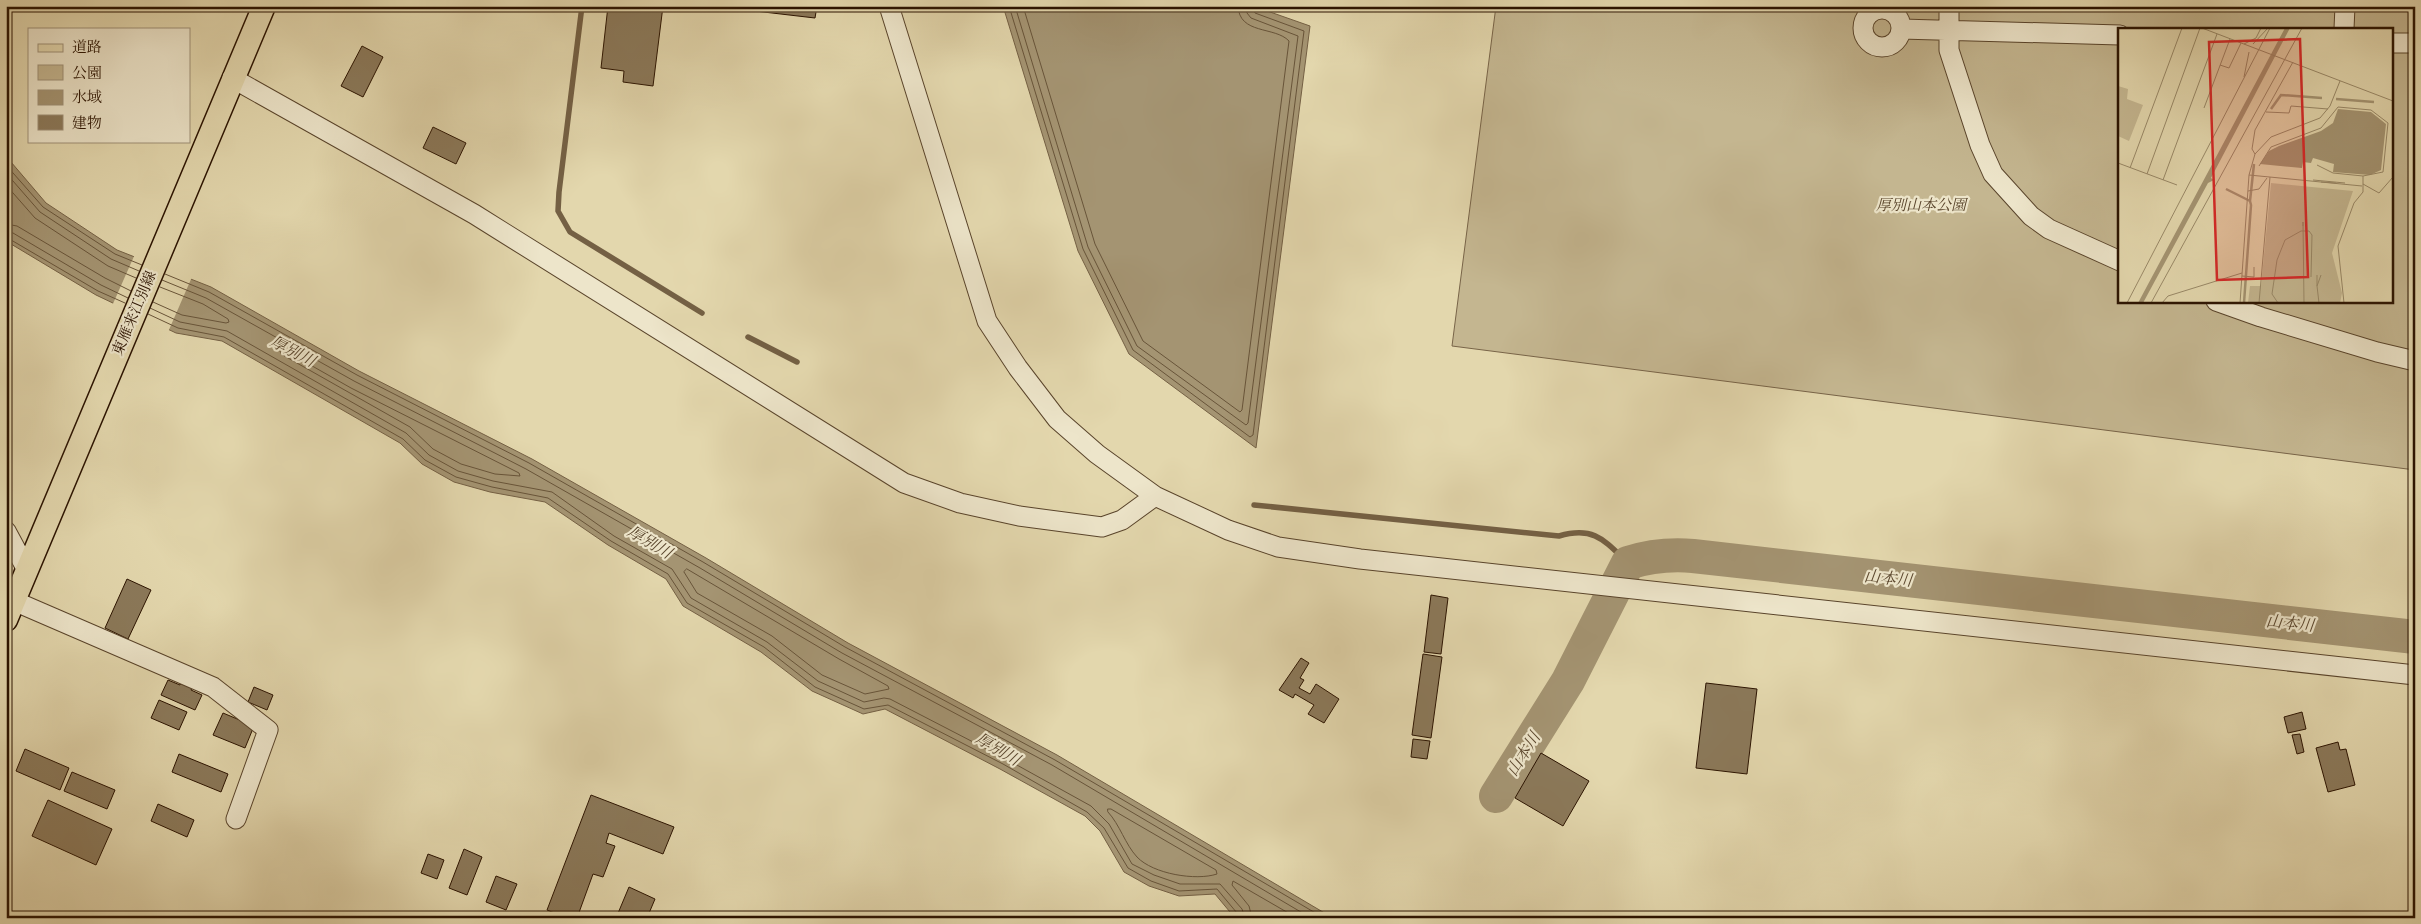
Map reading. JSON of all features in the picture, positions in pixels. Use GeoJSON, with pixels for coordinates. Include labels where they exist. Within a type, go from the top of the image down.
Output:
{"type":"FeatureCollection","features":[{"type":"Feature","properties":{"kind":"main road","name":"東雁来江別線"},"geometry":{"type":"LineString","coordinates":[[10,610],[232,78],[264,6]]}},
{"type":"Feature","properties":{"kind":"street"},"geometry":{"type":"LineString","coordinates":[[889,6],[987,321],[1018,368],[1057,419],[1097,454],[1155,496],[1228,530],[1278,547],[1360,559],[2415,675]]}},
{"type":"Feature","properties":{"kind":"street"},"geometry":{"type":"LineString","coordinates":[[1949,6],[1949,50],[1962,94],[1993,174],[2031,216],[2048,230],[2118,260]]}},
{"type":"Feature","properties":{"kind":"street"},"geometry":{"type":"LineString","coordinates":[[2344,28],[2345,6]]}},
{"type":"Feature","properties":{"kind":"street"},"geometry":{"type":"LineString","coordinates":[[1901,29],[2118,35]]}},
{"type":"Feature","properties":{"kind":"street"},"geometry":{"type":"LineString","coordinates":[[2394,42],[2415,43]]}},
{"type":"Feature","properties":{"kind":"street"},"geometry":{"type":"LineString","coordinates":[[232,78],[474,214],[904,482],[960,503],[1019,516],[1102,527],[1122,520],[1155,496]]}},
{"type":"Feature","properties":{"kind":"street"},"geometry":{"type":"LineString","coordinates":[[2219,302],[2376,352],[2415,361]]}},
{"type":"Feature","properties":{"kind":"street"},"geometry":{"type":"LineString","coordinates":[[6,532],[27,570]]}},
{"type":"Feature","properties":{"kind":"street"},"geometry":{"type":"LineString","coordinates":[[10,610],[213,687],[268,730],[236,819]]}},
{"type":"Feature","properties":{"kind":"green space","name":"厚別山本公園"},"geometry":{"type":"Polygon","coordinates":[[[1496,6],[2415,6],[2415,470],[1452,346],[1496,6]]]}},
{"type":"Feature","properties":{"kind":"water"},"geometry":{"type":"Polygon","coordinates":[[[1003,6],[1253,6],[1310,26],[1256,448],[1129,354],[1078,251],[1003,6]]]}},
{"type":"Feature","properties":{"kind":"water","name":"厚別川"},"geometry":{"type":"Polygon","coordinates":[[[6,159],[11,162],[46,203],[117,250],[211,287],[359,371],[532,459],[706,558],[848,643],[1057,755],[1333,918],[1235,918],[1215,894],[1179,896],[1149,886],[1124,872],[1100,831],[1085,816],[885,709],[863,714],[812,691],[761,652],[683,606],[666,579],[608,545],[545,502],[490,492],[454,482],[422,464],[400,443],[222,341],[176,333],[96,295],[6,241],[6,159]]]}},
{"type":"Feature","properties":{"kind":"pier"},"geometry":{"type":"Polygon","coordinates":[[[135,254],[192,277],[168,332],[112,306],[135,254]]]}},
{"type":"Feature","properties":{"kind":"building"},"geometry":{"type":"Polygon","coordinates":[[[608,6],[663,6],[653,86],[623,82],[624,71],[601,68],[608,6]]]}},
{"type":"Feature","properties":{"kind":"building"},"geometry":{"type":"Polygon","coordinates":[[[712,6],[817,6],[815,18],[712,6]]]}},
{"type":"Feature","properties":{"kind":"building"},"geometry":{"type":"Polygon","coordinates":[[[362,46],[383,57],[363,97],[341,86],[362,46]]]}},
{"type":"Feature","properties":{"kind":"building"},"geometry":{"type":"Polygon","coordinates":[[[433,127],[466,143],[456,164],[423,148],[433,127]]]}},
{"type":"Feature","properties":{"kind":"building"},"geometry":{"type":"Polygon","coordinates":[[[127,579],[151,590],[128,639],[105,628],[127,579]]]}},
{"type":"Feature","properties":{"kind":"building"},"geometry":{"type":"Polygon","coordinates":[[[1431,595],[1448,598],[1441,654],[1424,652],[1431,595]]]}},
{"type":"Feature","properties":{"kind":"building"},"geometry":{"type":"Polygon","coordinates":[[[1423,654],[1442,657],[1431,738],[1412,735],[1423,654]]]}},
{"type":"Feature","properties":{"kind":"building"},"geometry":{"type":"Polygon","coordinates":[[[1301,658],[1309,663],[1300,678],[1304,680],[1299,688],[1310,694],[1316,684],[1339,699],[1324,723],[1308,714],[1314,705],[1295,694],[1293,698],[1279,690],[1301,658]]]}},
{"type":"Feature","properties":{"kind":"building"},"geometry":{"type":"Polygon","coordinates":[[[168,680],[180,685],[182,681],[193,686],[191,690],[202,695],[195,710],[161,695],[168,680]]]}},
{"type":"Feature","properties":{"kind":"building"},"geometry":{"type":"Polygon","coordinates":[[[1706,683],[1757,689],[1747,774],[1696,768],[1706,683]]]}},
{"type":"Feature","properties":{"kind":"building"},"geometry":{"type":"Polygon","coordinates":[[[254,687],[273,695],[267,710],[248,702],[254,687]]]}},
{"type":"Feature","properties":{"kind":"building"},"geometry":{"type":"Polygon","coordinates":[[[159,700],[187,712],[179,730],[151,718],[159,700]]]}},
{"type":"Feature","properties":{"kind":"building"},"geometry":{"type":"Polygon","coordinates":[[[2302,712],[2306,729],[2288,733],[2284,717],[2302,712]]]}},
{"type":"Feature","properties":{"kind":"building"},"geometry":{"type":"Polygon","coordinates":[[[223,713],[254,726],[245,748],[213,735],[223,713]]]}},
{"type":"Feature","properties":{"kind":"building"},"geometry":{"type":"Polygon","coordinates":[[[2300,734],[2304,752],[2297,754],[2292,735],[2300,734]]]}},
{"type":"Feature","properties":{"kind":"building"},"geometry":{"type":"Polygon","coordinates":[[[1413,739],[1430,741],[1427,759],[1411,757],[1413,739]]]}},
{"type":"Feature","properties":{"kind":"building"},"geometry":{"type":"Polygon","coordinates":[[[2338,742],[2340,750],[2346,749],[2355,785],[2328,792],[2316,748],[2338,742]]]}},
{"type":"Feature","properties":{"kind":"building"},"geometry":{"type":"Polygon","coordinates":[[[25,749],[69,768],[60,790],[16,771],[25,749]]]}},
{"type":"Feature","properties":{"kind":"building"},"geometry":{"type":"Polygon","coordinates":[[[1541,753],[1589,781],[1563,826],[1515,798],[1541,753]]]}},
{"type":"Feature","properties":{"kind":"building"},"geometry":{"type":"Polygon","coordinates":[[[179,754],[228,774],[221,792],[172,772],[179,754]]]}},
{"type":"Feature","properties":{"kind":"building"},"geometry":{"type":"Polygon","coordinates":[[[72,772],[115,790],[107,809],[64,791],[72,772]]]}},
{"type":"Feature","properties":{"kind":"building"},"geometry":{"type":"Polygon","coordinates":[[[591,795],[674,827],[663,854],[609,833],[606,843],[615,846],[603,877],[593,874],[577,918],[567,918],[547,910],[591,795]]]}},
{"type":"Feature","properties":{"kind":"building"},"geometry":{"type":"Polygon","coordinates":[[[48,800],[112,829],[96,865],[32,836],[48,800]]]}},
{"type":"Feature","properties":{"kind":"building"},"geometry":{"type":"Polygon","coordinates":[[[158,804],[194,820],[187,837],[151,821],[158,804]]]}},
{"type":"Feature","properties":{"kind":"building"},"geometry":{"type":"Polygon","coordinates":[[[464,849],[482,857],[467,895],[449,888],[464,849]]]}},
{"type":"Feature","properties":{"kind":"building"},"geometry":{"type":"Polygon","coordinates":[[[428,854],[444,860],[437,879],[421,873],[428,854]]]}},
{"type":"Feature","properties":{"kind":"building"},"geometry":{"type":"Polygon","coordinates":[[[496,876],[517,884],[506,910],[486,902],[496,876]]]}},
{"type":"Feature","properties":{"kind":"building"},"geometry":{"type":"Polygon","coordinates":[[[629,887],[655,899],[647,918],[616,918],[629,887]]]}},
{"type":"Feature","properties":{"kind":"waterway"},"geometry":{"type":"LineString","coordinates":[[582,6],[558,211],[570,232],[702,313]]}},
{"type":"Feature","properties":{"kind":"waterway"},"geometry":{"type":"LineString","coordinates":[[748,337],[797,362]]}},
{"type":"Feature","properties":{"kind":"waterway"},"geometry":{"type":"LineString","coordinates":[[1254,505],[1559,536],[1571,533],[1590,534],[1605,542],[1628,563]]}},
{"type":"Feature","properties":{"kind":"waterway","name":"山本川"},"geometry":{"type":"LineString","coordinates":[[1496,796],[1568,681],[1628,563],[1652,557],[1668,555],[1693,556],[2415,637]]}}]}
